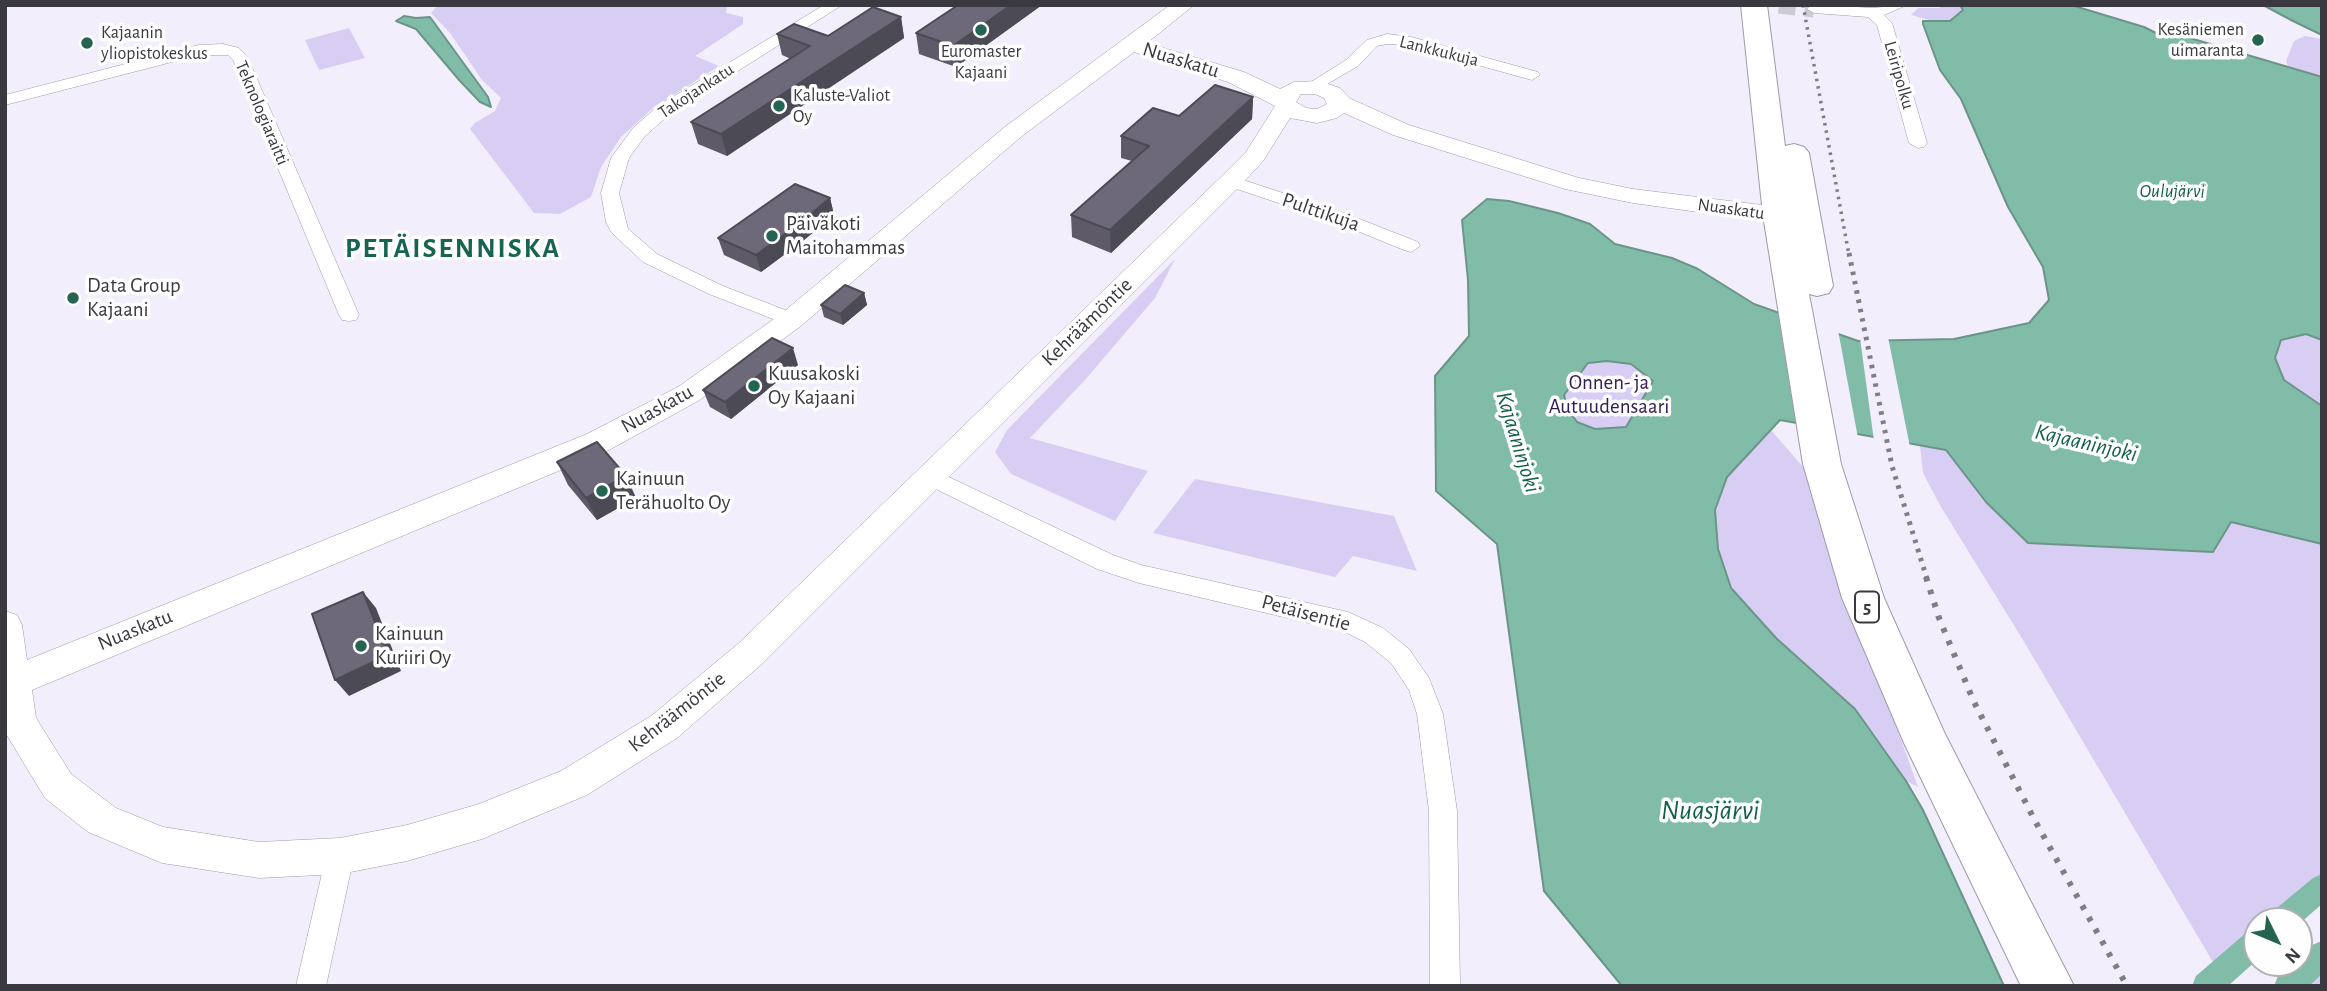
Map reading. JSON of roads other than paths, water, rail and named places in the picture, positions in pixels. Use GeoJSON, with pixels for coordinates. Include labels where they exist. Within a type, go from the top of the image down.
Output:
{"type":"FeatureCollection","features":[{"type":"Feature","properties":{"kind":"highway","name":"5"},"geometry":{"type":"LineString","coordinates":[[1754,5],[1761,49],[1780,95],[1792,217],[1833,466],[1927,743],[2048,986]]}},
{"type":"Feature","properties":{"kind":"street","name":"Takojankatu"},"geometry":{"type":"LineString","coordinates":[[791,320],[716,290],[650,258],[620,233],[615,222],[610,193],[620,158],[639,132],[664,110],[835,5]]}},
{"type":"Feature","properties":{"kind":"street"},"geometry":{"type":"LineString","coordinates":[[1132,45],[1184,5]]}},
{"type":"Feature","properties":{"kind":"street"},"geometry":{"type":"LineString","coordinates":[[1814,9],[1872,13],[1900,5]]}},
{"type":"Feature","properties":{"kind":"street","name":"Leiripolku"},"geometry":{"type":"LineString","coordinates":[[1872,13],[1884,23],[1918,143]]}},
{"type":"Feature","properties":{"kind":"street","name":"Lankkukuja"},"geometry":{"type":"LineString","coordinates":[[1295,95],[1352,63],[1373,43],[1387,39],[1406,40],[1532,75]]}},
{"type":"Feature","properties":{"kind":"street","name":"Nuaskatu"},"geometry":{"type":"LineString","coordinates":[[9,683],[598,442],[688,394],[791,320],[1014,131],[1132,45],[1295,95]]}},
{"type":"Feature","properties":{"kind":"street","name":"Teknologiaraitti"},"geometry":{"type":"LineString","coordinates":[[5,100],[200,50],[233,51],[240,58],[349,314]]}},
{"type":"Feature","properties":{"kind":"street","name":"Lankkukuja"},"geometry":{"type":"LineString","coordinates":[[1327,107],[1347,79],[1352,63]]}},
{"type":"Feature","properties":{"kind":"street"},"geometry":{"type":"LineString","coordinates":[[1326,90],[1327,107],[1296,113],[1295,95],[1326,90]]}},
{"type":"Feature","properties":{"kind":"street","name":"Kehräämöntie"},"geometry":{"type":"LineString","coordinates":[[5,625],[9,683],[18,721],[58,786],[102,820],[162,845],[259,860],[340,856],[407,843],[482,821],[574,783],[624,754],[664,727],[751,653],[1231,181],[1255,156],[1295,95]]}},
{"type":"Feature","properties":{"kind":"street","name":"Nuaskatu"},"geometry":{"type":"LineString","coordinates":[[1327,107],[1574,184],[1633,196],[1792,217]]}},
{"type":"Feature","properties":{"kind":"street","name":"Kehräämöntie"},"geometry":{"type":"LineString","coordinates":[[1255,156],[1327,107]]}},
{"type":"Feature","properties":{"kind":"street","name":"Pulttikuja"},"geometry":{"type":"LineString","coordinates":[[1231,181],[1341,218],[1411,246]]}},
{"type":"Feature","properties":{"kind":"street","name":"Petäisentie"},"geometry":{"type":"LineString","coordinates":[[932,477],[1105,562],[1139,573],[1348,622],[1374,635],[1400,656],[1420,686],[1430,714],[1443,811],[1446,986]]}},
{"type":"Feature","properties":{"kind":"street"},"geometry":{"type":"LineString","coordinates":[[311,986],[340,856]]}},
{"type":"Feature","properties":{"kind":"water"},"geometry":{"type":"Polygon","coordinates":[[[1960,5],[2071,5],[2156,33],[2183,36],[2322,77],[2322,340],[2306,334],[2281,340],[2275,358],[2284,380],[2322,406],[2322,544],[2231,522],[2213,552],[2028,543],[1986,502],[1946,450],[1780,420],[1727,477],[1715,510],[1718,549],[1731,588],[1776,638],[1855,709],[1906,781],[1923,810],[2004,986],[1622,986],[1544,891],[1497,544],[1436,491],[1435,376],[1469,336],[1468,280],[1462,220],[1487,199],[1509,201],[1558,213],[1590,224],[1615,244],[1672,258],[1698,269],[1754,304],[1858,341],[1954,339],[2029,323],[2049,300],[2043,267],[2008,207],[1961,99],[1940,70],[1923,24],[1923,21],[1950,21],[1963,10],[1960,5]],[[1607,361],[1588,363],[1564,395],[1567,408],[1577,422],[1595,429],[1626,427],[1653,381],[1631,364],[1607,361]]]}},
{"type":"Feature","properties":{"kind":"water"},"geometry":{"type":"Polygon","coordinates":[[[2263,5],[2322,5],[2322,35],[2293,21],[2263,5]]]}},
{"type":"Feature","properties":{"kind":"water"},"geometry":{"type":"Polygon","coordinates":[[[404,16],[430,17],[488,97],[491,107],[480,102],[416,29],[396,21],[404,16]]]}},
{"type":"Feature","properties":{"kind":"waterway"},"geometry":{"type":"LineString","coordinates":[[2298,907],[2322,887]]}},
{"type":"Feature","properties":{"kind":"waterway"},"geometry":{"type":"LineString","coordinates":[[2206,986],[2243,954]]}},
{"type":"Feature","properties":{"kind":"waterway"},"geometry":{"type":"LineString","coordinates":[[2288,986],[2322,955]]}},
{"type":"Feature","properties":{"kind":"tunnel"},"geometry":{"type":"LineString","coordinates":[[1779,5],[1814,9]]}},
{"type":"Feature","properties":{"kind":"railway"},"geometry":{"type":"LineString","coordinates":[[1803,5],[1849,255]]}},
{"type":"Feature","properties":{"kind":"railway"},"geometry":{"type":"LineString","coordinates":[[1849,253],[1892,466],[1927,579]]}},
{"type":"Feature","properties":{"kind":"railway"},"geometry":{"type":"LineString","coordinates":[[1926,577],[1939,618],[1974,702],[2034,819],[2127,986]]}},
{"type":"Feature","properties":{"kind":"place","name":"Euromaster Kajaani"},"geometry":{"type":"Point","coordinates":[981,30]}},
{"type":"Feature","properties":{"kind":"place","name":"Kesäniemen uimaranta"},"geometry":{"type":"Point","coordinates":[2258,40]}},
{"type":"Feature","properties":{"kind":"place","name":"Kajaanin yliopistokeskus"},"geometry":{"type":"Point","coordinates":[87,43]}},
{"type":"Feature","properties":{"kind":"place","name":"Kaluste-Valiot Oy"},"geometry":{"type":"Point","coordinates":[779,106]}},
{"type":"Feature","properties":{"kind":"place","name":"Päiväkoti Maitohammas"},"geometry":{"type":"Point","coordinates":[772,236]}},
{"type":"Feature","properties":{"kind":"place","name":"Data Group Kajaani"},"geometry":{"type":"Point","coordinates":[73,298]}},
{"type":"Feature","properties":{"kind":"place","name":"Kuusakoski Oy Kajaani"},"geometry":{"type":"Point","coordinates":[754,386]}},
{"type":"Feature","properties":{"kind":"place","name":"Kainuun Terähuolto Oy"},"geometry":{"type":"Point","coordinates":[602,491]}},
{"type":"Feature","properties":{"kind":"place","name":"Kainuun Kuriiri Oy"},"geometry":{"type":"Point","coordinates":[361,646]}},
{"type":"Feature","properties":{"kind":"district","name":"PETÄISENNISKA"},"geometry":{"type":"Point","coordinates":[453,249]}},
{"type":"Feature","properties":{"kind":"water label","name":"Oulujärvi"},"geometry":{"type":"Point","coordinates":[2172,191]}},
{"type":"Feature","properties":{"kind":"water label","name":"Kajaaninjoki"},"geometry":{"type":"Point","coordinates":[1518,442]}},
{"type":"Feature","properties":{"kind":"water label","name":"Kajaaninjoki"},"geometry":{"type":"Point","coordinates":[2086,443]}},
{"type":"Feature","properties":{"kind":"water label","name":"Nuasjärvi"},"geometry":{"type":"Point","coordinates":[1710,811]}},
{"type":"Feature","properties":{"kind":"park label","name":"Onnen- ja Autuudensaari"},"geometry":{"type":"Point","coordinates":[1609,395]}}]}
